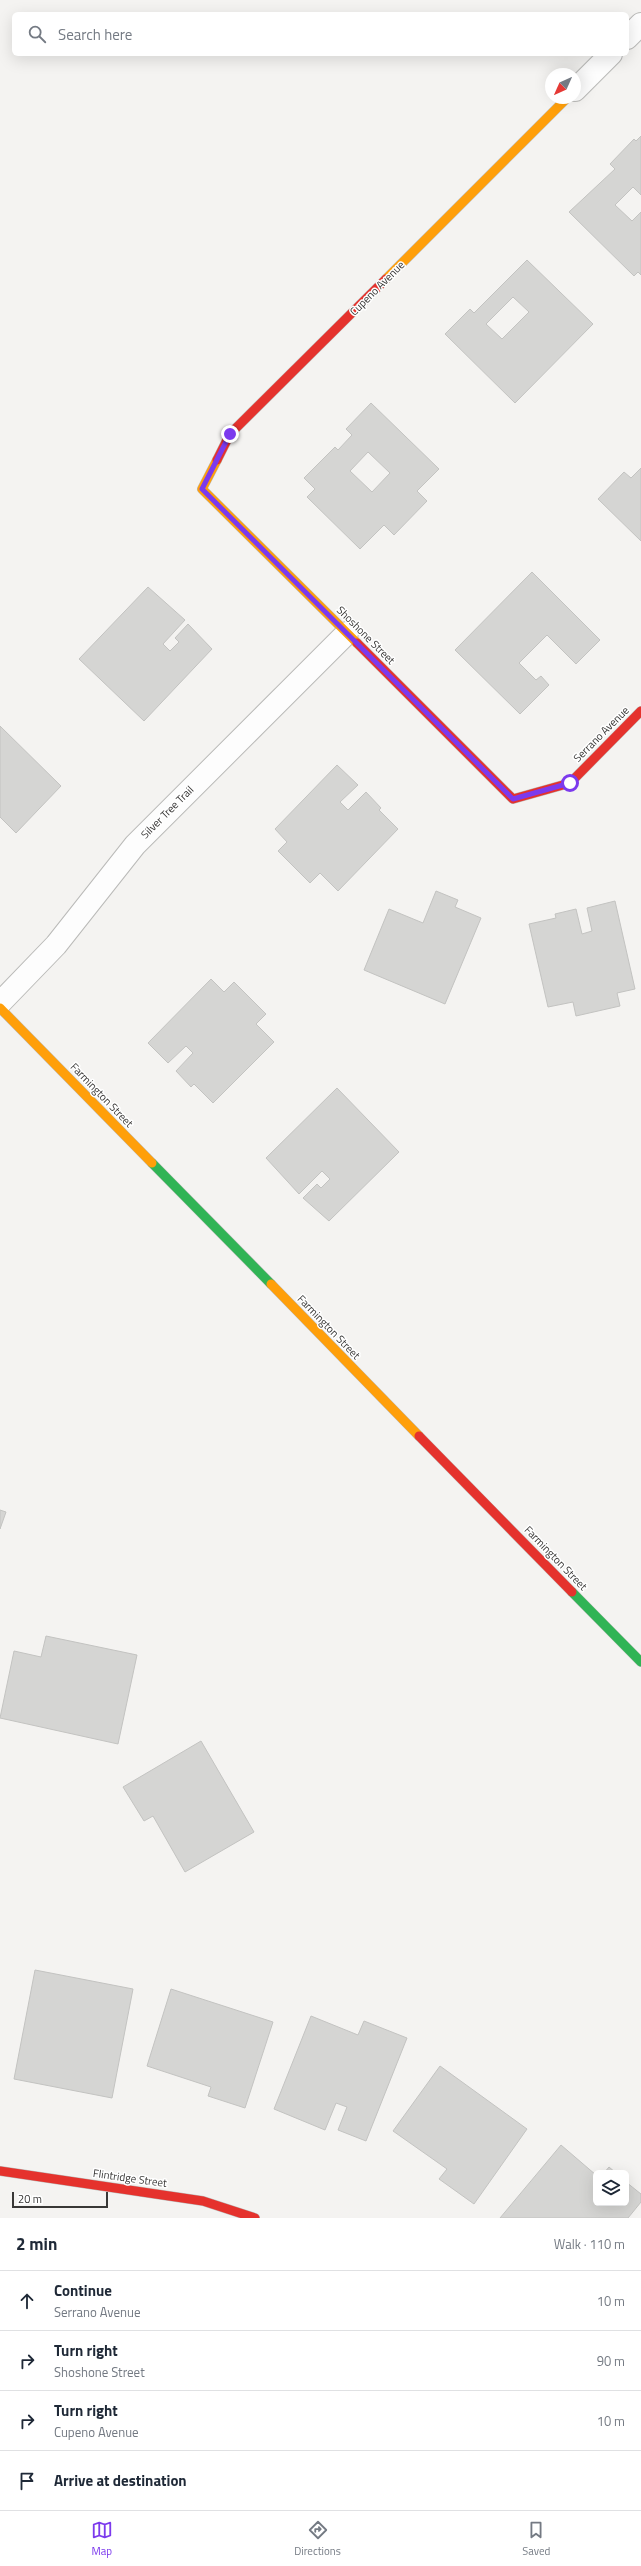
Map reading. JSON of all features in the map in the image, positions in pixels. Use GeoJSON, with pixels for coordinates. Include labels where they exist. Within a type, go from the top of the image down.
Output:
{"type":"FeatureCollection","features":[{"type":"Feature","properties":{"kind":"street"},"geometry":{"type":"LineString","coordinates":[[629,36],[641,24]]}},
{"type":"Feature","properties":{"kind":"street"},"geometry":{"type":"LineString","coordinates":[[581,84],[609,56]]}},
{"type":"Feature","properties":{"kind":"street","name":"Cupeno Avenue"},"geometry":{"type":"LineString","coordinates":[[202,489],[230,434],[561,104]]}},
{"type":"Feature","properties":{"kind":"street","name":"Shoshone Street"},"geometry":{"type":"LineString","coordinates":[[202,489],[513,799]]}},
{"type":"Feature","properties":{"kind":"street","name":"Silver Tree Trail"},"geometry":{"type":"LineString","coordinates":[[0,1002],[56,945],[135,845],[347,633]]}},
{"type":"Feature","properties":{"kind":"street","name":"Serrano Avenue"},"geometry":{"type":"LineString","coordinates":[[513,799],[570,783],[641,711]]}},
{"type":"Feature","properties":{"kind":"street","name":"Farmington Street"},"geometry":{"type":"LineString","coordinates":[[0,1008],[641,1662]]}},
{"type":"Feature","properties":{"kind":"street","name":"Flintridge Street"},"geometry":{"type":"LineString","coordinates":[[0,2171],[203,2200],[255,2218]]}},
{"type":"Feature","properties":{"kind":"building"},"geometry":{"type":"Polygon","coordinates":[[[641,136],[641,195],[633,187],[615,205],[632,221],[641,212],[641,275],[638,272],[634,276],[569,212],[615,169],[610,164],[634,139],[636,141],[641,136]]]}},
{"type":"Feature","properties":{"kind":"building"},"geometry":{"type":"Polygon","coordinates":[[[527,260],[593,324],[515,403],[445,334],[470,309],[474,313],[527,260]],[[513,297],[486,324],[502,339],[529,312],[513,297]]]}},
{"type":"Feature","properties":{"kind":"building"},"geometry":{"type":"Polygon","coordinates":[[[371,403],[439,469],[417,491],[427,501],[394,535],[384,525],[360,549],[307,497],[315,489],[304,478],[335,447],[338,450],[352,435],[346,429],[371,403]],[[368,452],[350,471],[372,492],[390,473],[368,452]]]}},
{"type":"Feature","properties":{"kind":"building"},"geometry":{"type":"Polygon","coordinates":[[[641,468],[641,541],[598,499],[624,472],[631,478],[641,468]]]}},
{"type":"Feature","properties":{"kind":"building"},"geometry":{"type":"Polygon","coordinates":[[[532,572],[600,640],[576,664],[547,635],[519,663],[536,680],[541,676],[549,685],[520,714],[455,650],[532,572]]]}},
{"type":"Feature","properties":{"kind":"building"},"geometry":{"type":"Polygon","coordinates":[[[148,587],[185,620],[163,644],[170,651],[179,642],[175,638],[188,624],[212,649],[144,721],[79,659],[148,587]]]}},
{"type":"Feature","properties":{"kind":"building"},"geometry":{"type":"Polygon","coordinates":[[[0,726],[61,786],[16,833],[0,817],[0,726]]]}},
{"type":"Feature","properties":{"kind":"building"},"geometry":{"type":"Polygon","coordinates":[[[337,765],[358,785],[340,802],[348,810],[366,792],[381,808],[379,810],[398,829],[338,891],[320,873],[310,883],[278,851],[287,842],[275,829],[337,765]]]}},
{"type":"Feature","properties":{"kind":"building"},"geometry":{"type":"Polygon","coordinates":[[[436,891],[458,900],[455,907],[481,918],[445,1004],[364,970],[389,909],[423,923],[436,891]]]}},
{"type":"Feature","properties":{"kind":"building"},"geometry":{"type":"Polygon","coordinates":[[[615,901],[635,989],[617,993],[620,1006],[576,1016],[573,1002],[548,1007],[529,924],[556,918],[555,914],[576,909],[582,934],[592,931],[587,908],[615,901]]]}},
{"type":"Feature","properties":{"kind":"building"},"geometry":{"type":"Polygon","coordinates":[[[211,979],[224,992],[234,982],[266,1014],[256,1024],[274,1042],[213,1103],[194,1084],[191,1087],[176,1071],[193,1053],[186,1046],[168,1063],[148,1043],[211,979]]]}},
{"type":"Feature","properties":{"kind":"building"},"geometry":{"type":"Polygon","coordinates":[[[337,1088],[399,1152],[329,1221],[303,1198],[317,1184],[321,1188],[330,1179],[322,1171],[299,1194],[266,1158],[337,1088]]]}},
{"type":"Feature","properties":{"kind":"building"},"geometry":{"type":"Polygon","coordinates":[[[0,1510],[6,1512],[0,1529],[0,1510]]]}},
{"type":"Feature","properties":{"kind":"building"},"geometry":{"type":"Polygon","coordinates":[[[46,1636],[137,1655],[118,1744],[0,1718],[14,1651],[41,1657],[46,1636]]]}},
{"type":"Feature","properties":{"kind":"building"},"geometry":{"type":"Polygon","coordinates":[[[201,1741],[254,1832],[185,1872],[153,1816],[144,1821],[123,1787],[201,1741]]]}},
{"type":"Feature","properties":{"kind":"building"},"geometry":{"type":"Polygon","coordinates":[[[35,1970],[133,1989],[112,2098],[14,2079],[35,1970]]]}},
{"type":"Feature","properties":{"kind":"building"},"geometry":{"type":"Polygon","coordinates":[[[171,1989],[273,2022],[245,2108],[208,2096],[211,2087],[147,2066],[171,1989]]]}},
{"type":"Feature","properties":{"kind":"building"},"geometry":{"type":"Polygon","coordinates":[[[311,2016],[358,2035],[364,2021],[407,2038],[366,2141],[338,2130],[347,2107],[336,2103],[325,2130],[274,2109],[311,2016]]]}},
{"type":"Feature","properties":{"kind":"building"},"geometry":{"type":"Polygon","coordinates":[[[440,2066],[527,2129],[474,2204],[439,2179],[447,2169],[393,2131],[440,2066]]]}},
{"type":"Feature","properties":{"kind":"building"},"geometry":{"type":"Polygon","coordinates":[[[561,2145],[593,2172],[593,2206],[629,2206],[629,2184],[641,2194],[641,2202],[628,2218],[500,2218],[561,2145]]]}},
{"type":"Feature","properties":{"kind":"traffic: fast"},"geometry":{"type":"LineString","coordinates":[[152,1163],[271,1284]]}},
{"type":"Feature","properties":{"kind":"traffic: fast"},"geometry":{"type":"LineString","coordinates":[[572,1592],[641,1662]]}},
{"type":"Feature","properties":{"kind":"traffic: slow"},"geometry":{"type":"LineString","coordinates":[[386,279],[561,104]]}},
{"type":"Feature","properties":{"kind":"traffic: slow"},"geometry":{"type":"LineString","coordinates":[[217,460],[202,489],[357,643]]}},
{"type":"Feature","properties":{"kind":"traffic: slow"},"geometry":{"type":"LineString","coordinates":[[0,1008],[152,1163]]}},
{"type":"Feature","properties":{"kind":"traffic: slow"},"geometry":{"type":"LineString","coordinates":[[271,1284],[419,1436]]}},
{"type":"Feature","properties":{"kind":"traffic: jam"},"geometry":{"type":"LineString","coordinates":[[217,460],[230,434],[386,279]]}},
{"type":"Feature","properties":{"kind":"traffic: jam"},"geometry":{"type":"LineString","coordinates":[[357,643],[513,799],[570,783],[641,711]]}},
{"type":"Feature","properties":{"kind":"traffic: jam"},"geometry":{"type":"LineString","coordinates":[[419,1436],[572,1592]]}},
{"type":"Feature","properties":{"kind":"traffic: jam"},"geometry":{"type":"LineString","coordinates":[[0,2171],[203,2201],[255,2218]]}},
{"type":"Feature","properties":{"kind":"route"},"geometry":{"type":"LineString","coordinates":[[230,434],[202,489],[513,799],[570,783]]}}]}
